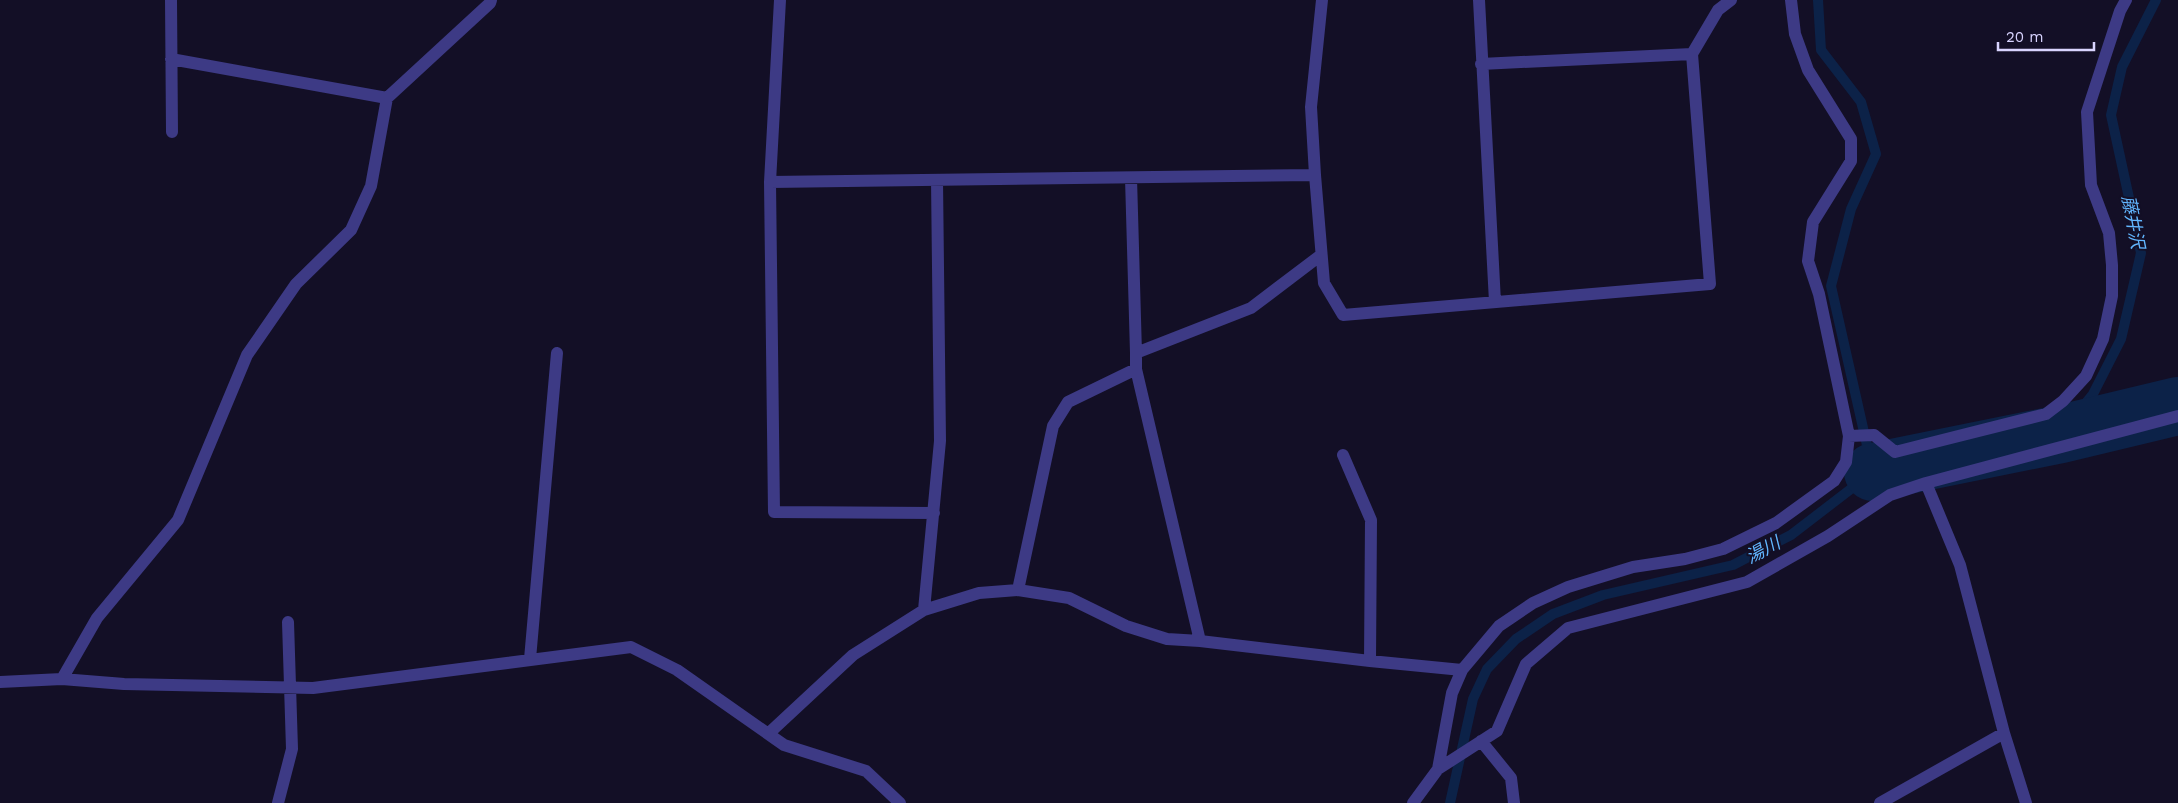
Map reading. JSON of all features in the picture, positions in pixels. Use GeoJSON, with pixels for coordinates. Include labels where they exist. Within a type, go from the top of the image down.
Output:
{"type":"FeatureCollection","features":[{"type":"Feature","properties":{"kind":"street"},"geometry":{"type":"LineString","coordinates":[[171,0],[172,132]]}},
{"type":"Feature","properties":{"kind":"street"},"geometry":{"type":"LineString","coordinates":[[62,679],[97,618],[178,520],[247,355],[296,284],[351,230],[371,186],[387,98],[491,0]]}},
{"type":"Feature","properties":{"kind":"street"},"geometry":{"type":"LineString","coordinates":[[780,0],[770,182],[774,512],[934,513]]}},
{"type":"Feature","properties":{"kind":"street"},"geometry":{"type":"LineString","coordinates":[[1322,0],[1311,107],[1315,175],[1324,283],[1343,315],[1710,284],[1692,54],[1718,10],[1731,0]]}},
{"type":"Feature","properties":{"kind":"street"},"geometry":{"type":"LineString","coordinates":[[1479,0],[1495,302]]}},
{"type":"Feature","properties":{"kind":"street"},"geometry":{"type":"LineString","coordinates":[[1438,769],[1452,693],[1462,670],[1499,626],[1542,599],[1568,587],[1633,567],[1685,559],[1723,548],[1776,523],[1834,481],[1846,462],[1849,436],[1819,294],[1808,261],[1813,222],[1851,161],[1851,139],[1808,70],[1795,34],[1791,0]]}},
{"type":"Feature","properties":{"kind":"street"},"geometry":{"type":"LineString","coordinates":[[1849,436],[1874,435],[1896,452],[2046,414],[2064,400],[2086,376],[2103,339],[2112,296],[2109,233],[2091,185],[2087,112],[2120,11],[2126,0]]}},
{"type":"Feature","properties":{"kind":"street"},"geometry":{"type":"LineString","coordinates":[[1481,64],[1692,54]]}},
{"type":"Feature","properties":{"kind":"street"},"geometry":{"type":"LineString","coordinates":[[171,59],[387,98]]}},
{"type":"Feature","properties":{"kind":"street"},"geometry":{"type":"LineString","coordinates":[[770,182],[1315,175]]}},
{"type":"Feature","properties":{"kind":"street"},"geometry":{"type":"LineString","coordinates":[[1131,178],[1136,369],[1200,641]]}},
{"type":"Feature","properties":{"kind":"street"},"geometry":{"type":"LineString","coordinates":[[924,610],[940,441],[937,180]]}},
{"type":"Feature","properties":{"kind":"street"},"geometry":{"type":"LineString","coordinates":[[1136,353],[1251,308],[1321,255]]}},
{"type":"Feature","properties":{"kind":"street"},"geometry":{"type":"LineString","coordinates":[[530,659],[558,353]]}},
{"type":"Feature","properties":{"kind":"street"},"geometry":{"type":"LineString","coordinates":[[1018,590],[1053,426],[1068,402],[1136,369]]}},
{"type":"Feature","properties":{"kind":"street"},"geometry":{"type":"LineString","coordinates":[[1413,803],[1438,769],[1497,731],[1526,664],[1568,628],[1747,582],[1828,536],[1890,495],[1926,483],[2178,416]]}},
{"type":"Feature","properties":{"kind":"street"},"geometry":{"type":"LineString","coordinates":[[1343,455],[1371,520],[1370,661]]}},
{"type":"Feature","properties":{"kind":"street"},"geometry":{"type":"LineString","coordinates":[[1926,483],[1960,565],[2004,733],[2026,803]]}},
{"type":"Feature","properties":{"kind":"street"},"geometry":{"type":"LineString","coordinates":[[768,734],[853,655],[924,610],[979,593],[1018,590],[1068,598],[1126,626],[1167,639],[1462,670]]}},
{"type":"Feature","properties":{"kind":"street"},"geometry":{"type":"LineString","coordinates":[[278,803],[292,749],[292,689],[288,622]]}},
{"type":"Feature","properties":{"kind":"street"},"geometry":{"type":"LineString","coordinates":[[0,682],[62,679],[124,684],[313,688],[631,647],[677,670],[784,745],[866,771],[900,803]]}},
{"type":"Feature","properties":{"kind":"street"},"geometry":{"type":"LineString","coordinates":[[1880,803],[2004,733]]}},
{"type":"Feature","properties":{"kind":"street"},"geometry":{"type":"LineString","coordinates":[[1481,742],[1511,778],[1514,803]]}},
{"type":"Feature","properties":{"kind":"waterway","name":"湯川"},"geometry":{"type":"LineString","coordinates":[[1450,803],[1473,699],[1487,669],[1516,639],[1553,614],[1603,595],[1733,565],[1791,535],[1873,472],[1831,286],[1851,209],[1876,154],[1861,102],[1821,50],[1818,0]]}},
{"type":"Feature","properties":{"kind":"waterway","name":"藤井沢"},"geometry":{"type":"LineString","coordinates":[[2061,434],[2093,394],[2121,339],[2141,253],[2111,115],[2122,67],[2156,0]]}},
{"type":"Feature","properties":{"kind":"waterway","name":"湯川"},"geometry":{"type":"LineString","coordinates":[[1873,472],[2061,434],[2178,406]]}}]}
